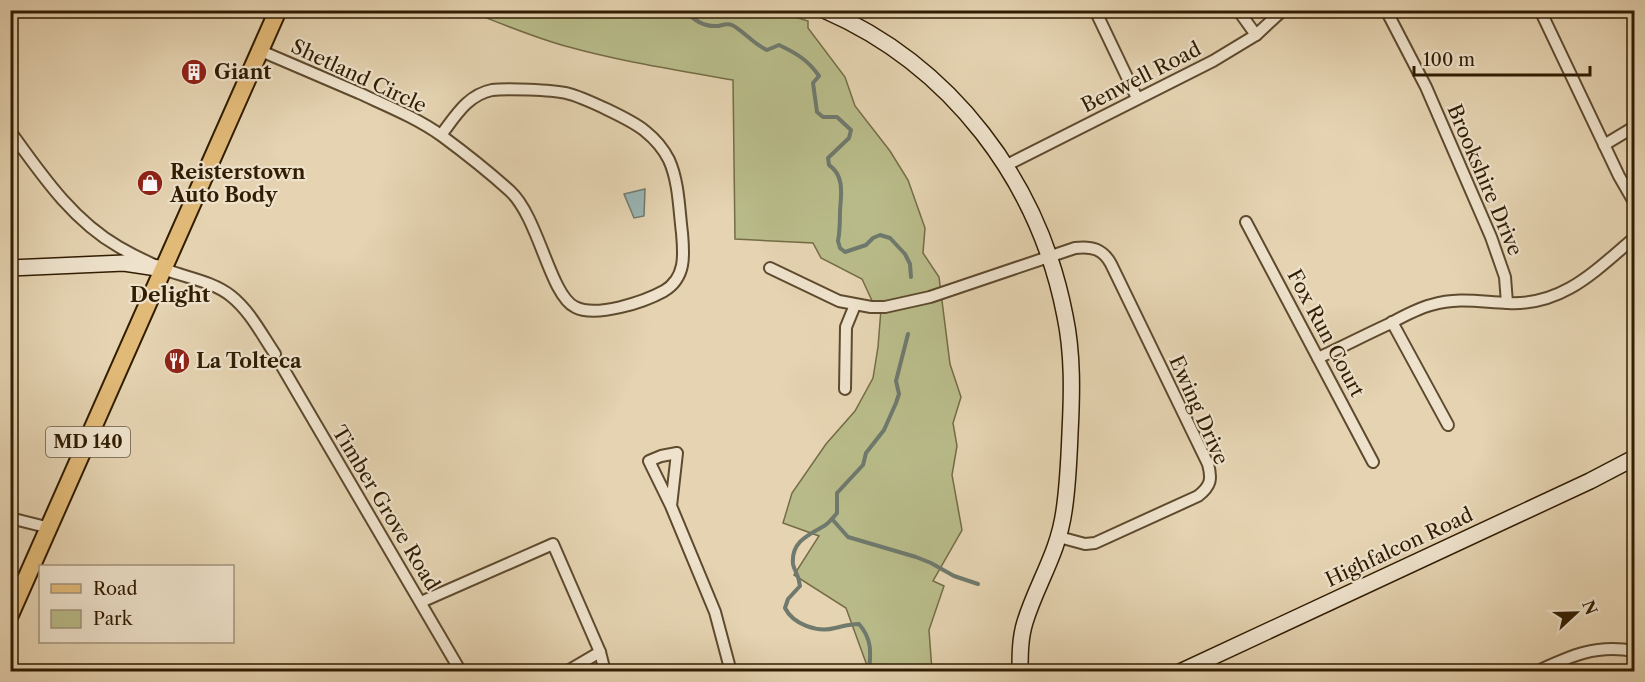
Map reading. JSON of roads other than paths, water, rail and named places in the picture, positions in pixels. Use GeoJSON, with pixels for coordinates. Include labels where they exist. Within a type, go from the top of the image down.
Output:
{"type":"FeatureCollection","features":[{"type":"Feature","properties":{"kind":"main road","name":"MD 140"},"geometry":{"type":"LineString","coordinates":[[10,615],[278,10]]}},
{"type":"Feature","properties":{"kind":"street"},"geometry":{"type":"LineString","coordinates":[[824,10],[846,15],[917,66],[970,117],[1007,165],[1035,218],[1050,255],[1066,318],[1070,355],[1072,392],[1068,481],[1059,537],[1052,560],[1025,623],[1021,642],[1020,672]]}},
{"type":"Feature","properties":{"kind":"street"},"geometry":{"type":"LineString","coordinates":[[1095,10],[1137,98]]}},
{"type":"Feature","properties":{"kind":"street"},"geometry":{"type":"LineString","coordinates":[[1238,10],[1256,35]]}},
{"type":"Feature","properties":{"kind":"street","name":"Benwell Road"},"geometry":{"type":"LineString","coordinates":[[1007,165],[1213,61],[1256,35],[1283,10]]}},
{"type":"Feature","properties":{"kind":"street","name":"Brookshire Drive"},"geometry":{"type":"LineString","coordinates":[[1386,10],[1426,87],[1491,237],[1505,277],[1507,303]]}},
{"type":"Feature","properties":{"kind":"street"},"geometry":{"type":"LineString","coordinates":[[1540,10],[1619,176],[1635,202]]}},
{"type":"Feature","properties":{"kind":"street","name":"Shetland Circle"},"geometry":{"type":"LineString","coordinates":[[261,51],[392,108],[441,135],[512,192],[524,207],[535,229],[559,292],[567,303],[576,308],[587,311],[602,310],[646,299],[672,285],[679,276],[684,250],[675,178],[669,160],[660,146],[645,131],[567,93],[492,90],[463,106],[441,135]]}},
{"type":"Feature","properties":{"kind":"street"},"geometry":{"type":"LineString","coordinates":[[1605,145],[1635,127]]}},
{"type":"Feature","properties":{"kind":"street","name":"Timber Grove Road"},"geometry":{"type":"LineString","coordinates":[[10,131],[52,189],[69,208],[117,246],[164,269],[217,287],[230,295],[248,314],[278,358],[461,672]]}},
{"type":"Feature","properties":{"kind":"street","name":"Fox Run Court"},"geometry":{"type":"LineString","coordinates":[[1246,222],[1373,462]]}},
{"type":"Feature","properties":{"kind":"street"},"geometry":{"type":"LineString","coordinates":[[1318,358],[1413,311],[1450,300],[1507,303],[1543,301],[1569,290],[1635,238]]}},
{"type":"Feature","properties":{"kind":"street","name":"Ewing Drive"},"geometry":{"type":"LineString","coordinates":[[1050,255],[1085,247],[1102,251],[1107,256],[1211,474],[1206,490],[1198,496],[1095,543],[1085,544],[1059,537]]}},
{"type":"Feature","properties":{"kind":"street"},"geometry":{"type":"LineString","coordinates":[[770,268],[821,294],[855,304],[885,307],[913,302],[1050,255]]}},
{"type":"Feature","properties":{"kind":"street"},"geometry":{"type":"LineString","coordinates":[[10,268],[124,263],[164,269]]}},
{"type":"Feature","properties":{"kind":"street"},"geometry":{"type":"LineString","coordinates":[[845,388],[846,327],[855,304]]}},
{"type":"Feature","properties":{"kind":"street"},"geometry":{"type":"LineString","coordinates":[[1392,322],[1448,425]]}},
{"type":"Feature","properties":{"kind":"street"},"geometry":{"type":"LineString","coordinates":[[671,506],[677,453],[649,461],[671,506],[715,612],[731,672]]}},
{"type":"Feature","properties":{"kind":"street","name":"Highfalcon Road"},"geometry":{"type":"LineString","coordinates":[[1180,672],[1635,458]]}},
{"type":"Feature","properties":{"kind":"street"},"geometry":{"type":"LineString","coordinates":[[10,518],[50,528]]}},
{"type":"Feature","properties":{"kind":"street"},"geometry":{"type":"LineString","coordinates":[[421,602],[553,544],[600,652],[605,672]]}},
{"type":"Feature","properties":{"kind":"street"},"geometry":{"type":"LineString","coordinates":[[1536,672],[1566,658],[1596,649],[1635,651]]}},
{"type":"Feature","properties":{"kind":"street"},"geometry":{"type":"LineString","coordinates":[[566,672],[600,652]]}},
{"type":"Feature","properties":{"kind":"water"},"geometry":{"type":"Polygon","coordinates":[[[645,189],[644,216],[634,218],[624,194],[645,189]]]}},
{"type":"Feature","properties":{"kind":"waterway"},"geometry":{"type":"LineString","coordinates":[[684,10],[703,24],[732,25],[767,50],[779,45],[791,51],[815,70],[819,76],[813,83],[817,112],[823,117],[837,117],[851,130],[849,138],[828,158],[829,165],[838,175],[841,186],[838,241],[840,248],[845,252],[866,245],[880,235],[890,238],[905,254],[910,264],[911,277]]}},
{"type":"Feature","properties":{"kind":"waterway"},"geometry":{"type":"LineString","coordinates":[[869,672],[870,646],[859,624],[828,629],[813,628],[794,619],[785,608],[788,599],[800,586],[793,564],[795,550],[802,540],[828,523],[837,513],[837,493],[863,465],[866,453],[884,430],[899,394],[896,381],[908,334]]}},
{"type":"Feature","properties":{"kind":"waterway"},"geometry":{"type":"LineString","coordinates":[[832,519],[848,537],[916,557],[954,576],[978,584]]}},
{"type":"Feature","properties":{"kind":"place","name":"Giant"},"geometry":{"type":"Point","coordinates":[194,72]}},
{"type":"Feature","properties":{"kind":"place","name":"Reisterstown Auto Body"},"geometry":{"type":"Point","coordinates":[150,183]}},
{"type":"Feature","properties":{"kind":"place","name":"La Tolteca"},"geometry":{"type":"Point","coordinates":[177,361]}},
{"type":"Feature","properties":{"kind":"district","name":"Delight"},"geometry":{"type":"Point","coordinates":[170,295]}}]}
